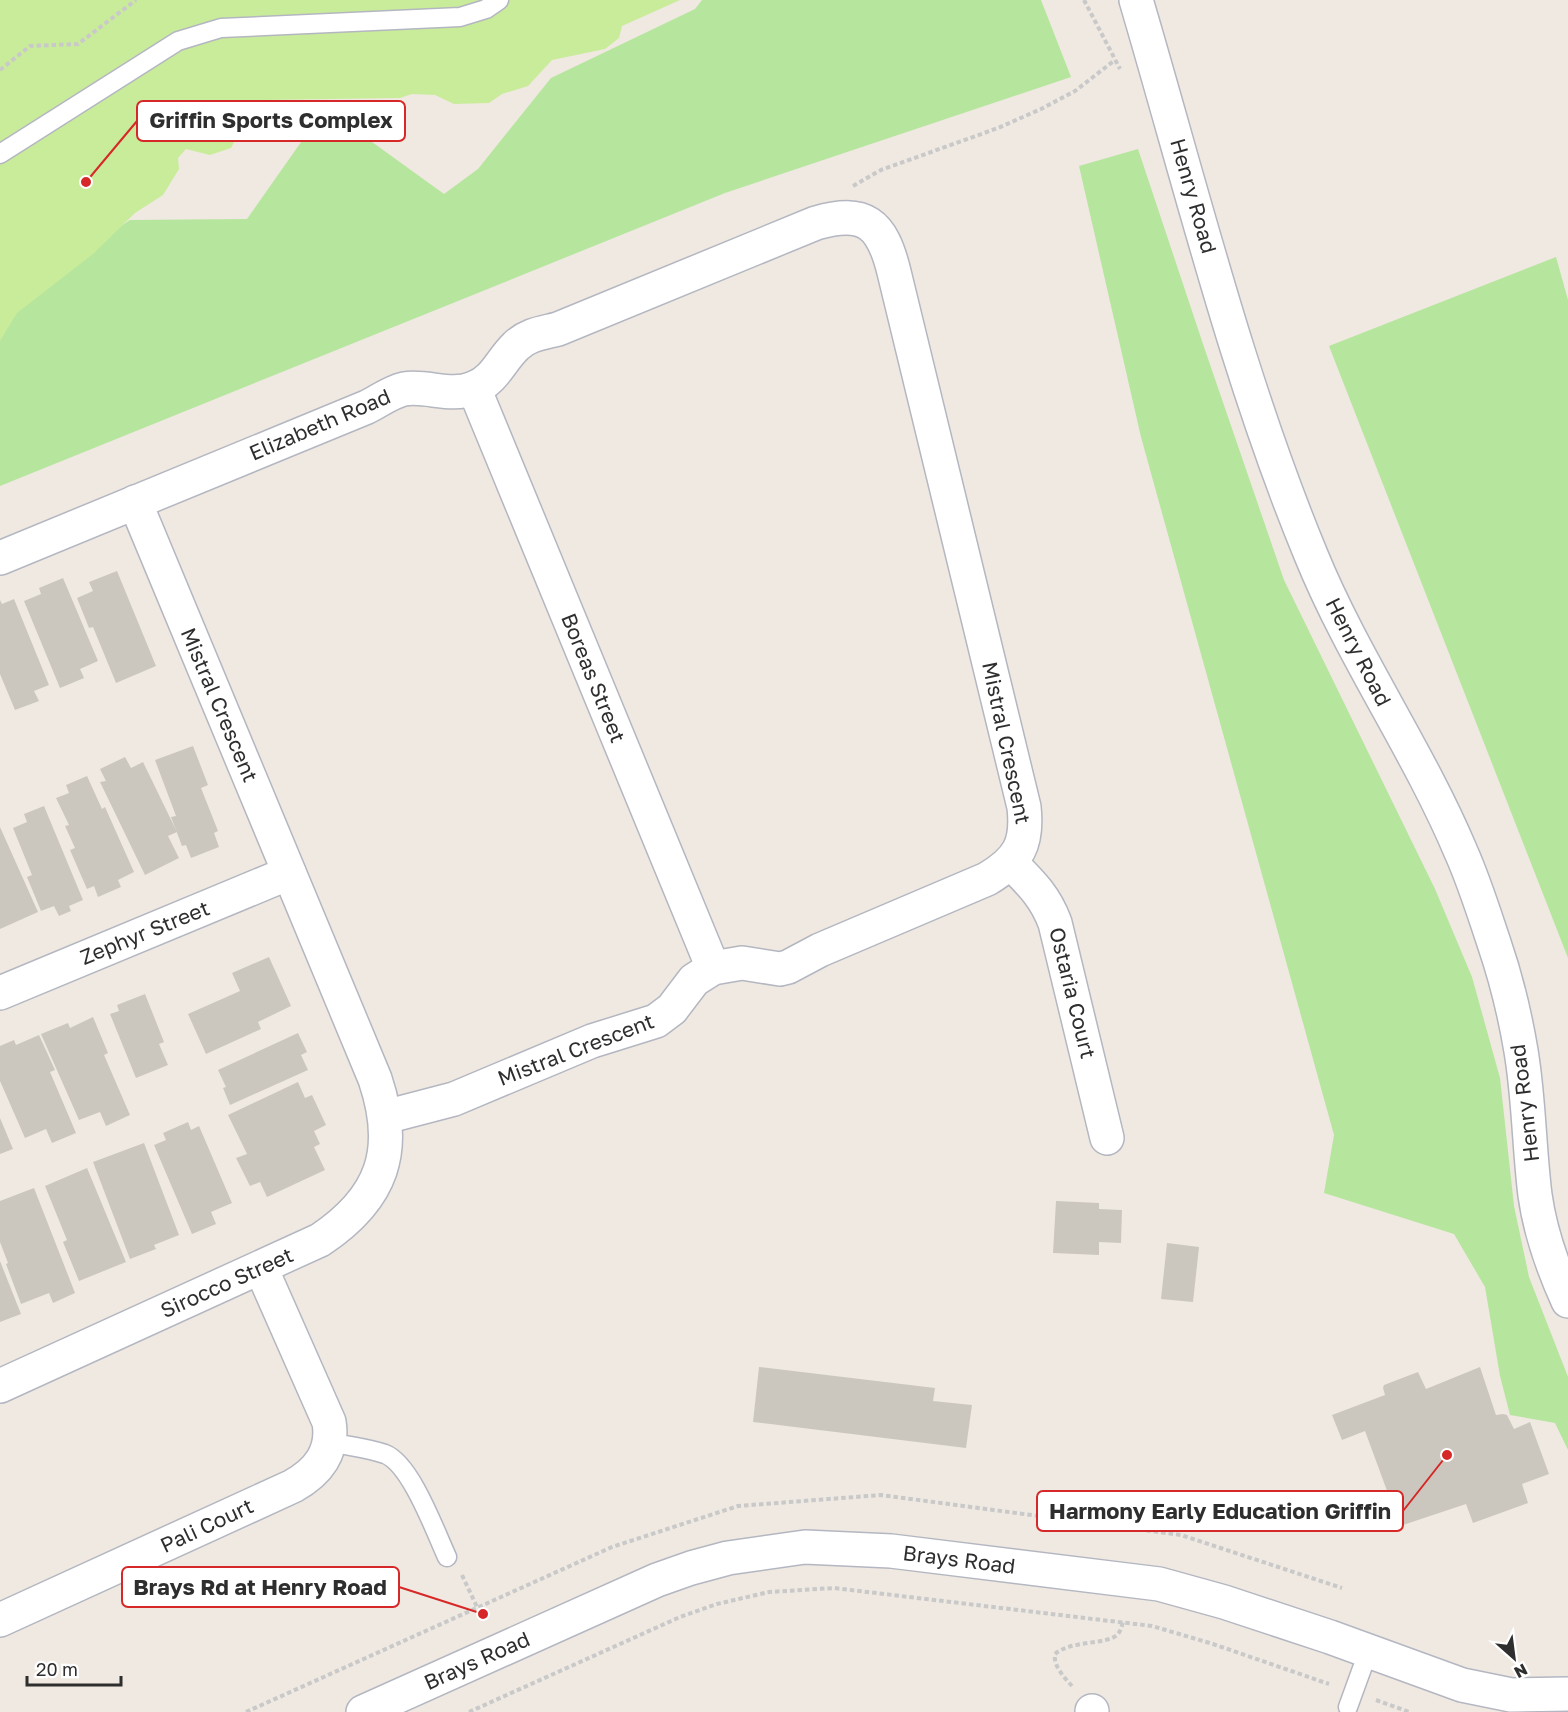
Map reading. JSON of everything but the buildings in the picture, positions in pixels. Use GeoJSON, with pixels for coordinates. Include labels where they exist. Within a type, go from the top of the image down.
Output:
{"type":"FeatureCollection","features":[{"type":"Feature","properties":{"kind":"street","name":"Henry Road"},"geometry":{"type":"LineString","coordinates":[[1136,0],[1253,399],[1285,488],[1311,556],[1337,614],[1461,851],[1495,945],[1521,1052],[1536,1198],[1546,1242],[1568,1301]]}},
{"type":"Feature","properties":{"kind":"street","name":"Elizabeth Road"},"geometry":{"type":"LineString","coordinates":[[0,558],[367,407],[402,389],[451,393],[474,388],[494,375],[515,346],[528,337],[567,325],[816,223],[841,217],[858,220]]}},
{"type":"Feature","properties":{"kind":"street","name":"Mistral Crescent"},"geometry":{"type":"LineString","coordinates":[[135,502],[375,1079],[382,1098],[385,1117],[454,1099],[592,1041],[656,1021],[672,1008],[694,980],[713,968],[742,963],[780,969],[788,967],[820,950],[987,879],[1011,862],[1025,837],[1024,807],[890,256],[880,235],[858,220]]}},
{"type":"Feature","properties":{"kind":"street","name":"Boreas Street"},"geometry":{"type":"LineString","coordinates":[[474,388],[713,968]]}},
{"type":"Feature","properties":{"kind":"street","name":"Ostaria Court"},"geometry":{"type":"LineString","coordinates":[[1011,862],[1042,896],[1052,915],[1107,1138]]}},
{"type":"Feature","properties":{"kind":"street","name":"Zephyr Street"},"geometry":{"type":"LineString","coordinates":[[0,993],[289,873]]}},
{"type":"Feature","properties":{"kind":"street","name":"Sirocco Street"},"geometry":{"type":"LineString","coordinates":[[0,1386],[261,1268],[327,1235],[348,1218],[371,1190],[386,1155],[385,1117]]}},
{"type":"Feature","properties":{"kind":"street"},"geometry":{"type":"LineString","coordinates":[[261,1268],[324,1408],[329,1422],[330,1442]]}},
{"type":"Feature","properties":{"kind":"street","name":"Pali Court"},"geometry":{"type":"LineString","coordinates":[[0,1620],[293,1486],[315,1471],[327,1452],[330,1442]]}},
{"type":"Feature","properties":{"kind":"street","name":"Brays Road"},"geometry":{"type":"LineString","coordinates":[[363,1712],[657,1580],[728,1558],[805,1547],[891,1551],[1159,1584],[1224,1602],[1330,1637],[1462,1685],[1489,1692],[1535,1696],[1568,1694]]}},
{"type":"Feature","properties":{"kind":"lane"},"geometry":{"type":"LineString","coordinates":[[0,154],[178,41],[221,28],[460,17],[486,9],[499,0]]}},
{"type":"Feature","properties":{"kind":"lane"},"geometry":{"type":"LineString","coordinates":[[330,1442],[384,1454],[400,1464],[413,1485],[447,1557]]}},
{"type":"Feature","properties":{"kind":"lane"},"geometry":{"type":"LineString","coordinates":[[1348,1707],[1368,1652]]}},
{"type":"Feature","properties":{"kind":"path"},"geometry":{"type":"LineString","coordinates":[[0,70],[30,46],[78,44],[136,0]]}},
{"type":"Feature","properties":{"kind":"path"},"geometry":{"type":"LineString","coordinates":[[858,220],[845,190],[881,170],[998,128],[1041,109],[1075,91],[1115,60]]}},
{"type":"Feature","properties":{"kind":"path"},"geometry":{"type":"LineString","coordinates":[[447,1557],[461,1574],[477,1606]]}},
{"type":"Feature","properties":{"kind":"path"},"geometry":{"type":"LineString","coordinates":[[469,1712],[680,1617],[717,1604],[769,1592],[834,1588],[1152,1626],[1336,1686]]}},
{"type":"Feature","properties":{"kind":"path"},"geometry":{"type":"LineString","coordinates":[[1092,1711],[1060,1672],[1054,1657],[1062,1649],[1112,1638],[1119,1632],[1123,1621]]}},
{"type":"Feature","properties":{"kind":"path"},"geometry":{"type":"LineString","coordinates":[[1372,1699],[1409,1712]]}},
{"type":"Feature","properties":{"kind":"green space"},"geometry":{"type":"Polygon","coordinates":[[[0,0],[680,0],[622,26],[619,38],[605,49],[552,60],[528,86],[502,94],[489,103],[454,104],[435,95],[412,94],[400,98],[265,100],[251,108],[231,148],[210,155],[186,149],[178,158],[179,169],[163,195],[135,213],[93,254],[17,313],[0,341],[0,0]]]}},
{"type":"Feature","properties":{"kind":"green space"},"geometry":{"type":"Polygon","coordinates":[[[702,0],[1041,0],[1071,77],[725,193],[0,486],[0,328],[35,283],[130,220],[247,219],[325,108],[444,194],[478,169],[551,78],[695,9],[702,0]]]}},
{"type":"Feature","properties":{"kind":"green space"},"geometry":{"type":"Polygon","coordinates":[[[1138,149],[1284,580],[1435,889],[1472,977],[1500,1078],[1514,1206],[1529,1277],[1568,1377],[1568,1450],[1555,1423],[1510,1415],[1500,1376],[1485,1287],[1454,1234],[1324,1193],[1334,1135],[1141,437],[1079,166],[1138,149]]]}},
{"type":"Feature","properties":{"kind":"green space"},"geometry":{"type":"Polygon","coordinates":[[[1556,257],[1568,300],[1568,958],[1329,346],[1556,257]]]}},
{"type":"Feature","properties":{"kind":"place","name":"Griffin Sports Complex"},"geometry":{"type":"Point","coordinates":[86,182]}},
{"type":"Feature","properties":{"kind":"place","name":"Harmony Early Education Griffin"},"geometry":{"type":"Point","coordinates":[1447,1455]}},
{"type":"Feature","properties":{"kind":"place","name":"Brays Rd at Henry Road"},"geometry":{"type":"Point","coordinates":[483,1614]}}]}
